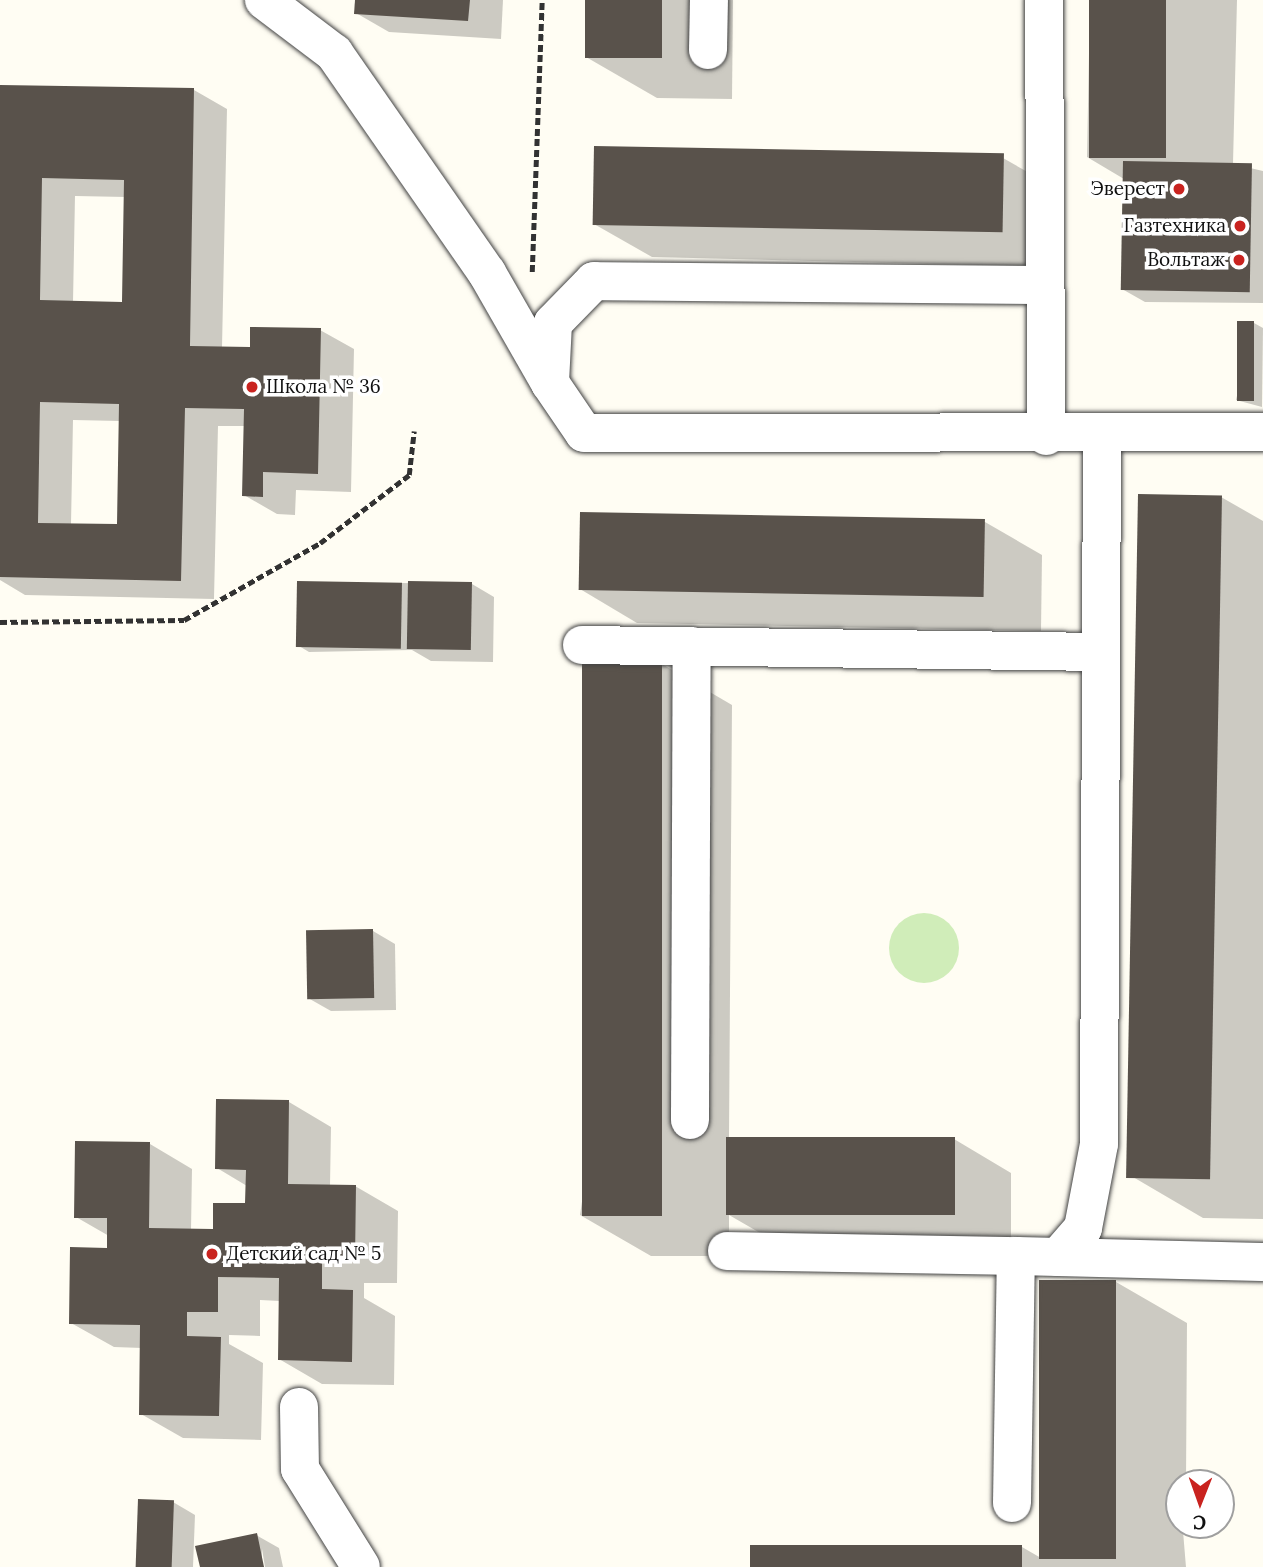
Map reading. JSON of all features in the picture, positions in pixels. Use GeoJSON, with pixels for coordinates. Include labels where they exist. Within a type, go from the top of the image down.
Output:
{"type":"FeatureCollection","features":[{"type":"Feature","properties":{"kind":"lane"},"geometry":{"type":"LineString","coordinates":[[264,0],[334,53],[487,273],[550,383],[584,433],[1046,436],[1263,432]]}},
{"type":"Feature","properties":{"kind":"lane"},"geometry":{"type":"LineString","coordinates":[[708,50],[709,0]]}},
{"type":"Feature","properties":{"kind":"lane"},"geometry":{"type":"LineString","coordinates":[[1044,0],[1046,436]]}},
{"type":"Feature","properties":{"kind":"lane"},"geometry":{"type":"LineString","coordinates":[[550,383],[553,323],[593,281],[1045,285]]}},
{"type":"Feature","properties":{"kind":"lane"},"geometry":{"type":"LineString","coordinates":[[1058,1257],[1083,1228],[1099,1144],[1102,434]]}},
{"type":"Feature","properties":{"kind":"lane"},"geometry":{"type":"LineString","coordinates":[[582,645],[1101,652]]}},
{"type":"Feature","properties":{"kind":"lane"},"geometry":{"type":"LineString","coordinates":[[690,1120],[692,646]]}},
{"type":"Feature","properties":{"kind":"lane"},"geometry":{"type":"LineString","coordinates":[[727,1251],[1263,1262]]}},
{"type":"Feature","properties":{"kind":"lane"},"geometry":{"type":"LineString","coordinates":[[1012,1503],[1016,1256]]}},
{"type":"Feature","properties":{"kind":"lane"},"geometry":{"type":"LineString","coordinates":[[299,1407],[300,1469],[361,1567]]}},
{"type":"Feature","properties":{"kind":"path"},"geometry":{"type":"LineString","coordinates":[[531,276],[542,0]]}},
{"type":"Feature","properties":{"kind":"path"},"geometry":{"type":"LineString","coordinates":[[0,622],[184,620],[320,543],[410,475],[414,431]]}},
{"type":"Feature","properties":{"kind":"green space"},"geometry":{"type":"Polygon","coordinates":[[[931,913],[944,919],[953,928],[957,934],[957,962],[949,973],[938,981],[917,983],[899,973],[891,962],[889,941],[899,923],[910,915],[931,913]]]}},
{"type":"Feature","properties":{"kind":"building"},"geometry":{"type":"Polygon","coordinates":[[[355,0],[470,0],[468,21],[354,14],[355,0]]]}},
{"type":"Feature","properties":{"kind":"building"},"geometry":{"type":"Polygon","coordinates":[[[585,0],[662,0],[662,58],[585,58],[585,0]]]}},
{"type":"Feature","properties":{"kind":"building"},"geometry":{"type":"Polygon","coordinates":[[[1089,0],[1166,0],[1166,158],[1089,158],[1089,0]]]}},
{"type":"Feature","properties":{"kind":"building"},"geometry":{"type":"Polygon","coordinates":[[[0,85],[194,88],[190,346],[250,347],[250,327],[321,328],[318,474],[263,472],[263,497],[242,496],[244,409],[185,408],[181,581],[0,577],[0,85]],[[42,178],[40,300],[122,302],[124,180],[42,178]],[[40,402],[38,523],[117,524],[119,404],[40,402]]]}},
{"type":"Feature","properties":{"kind":"building"},"geometry":{"type":"Polygon","coordinates":[[[594,146],[1004,153],[1003,232],[593,225],[594,146]]]}},
{"type":"Feature","properties":{"kind":"building"},"geometry":{"type":"Polygon","coordinates":[[[1123,161],[1252,163],[1250,292],[1121,290],[1123,161]]]}},
{"type":"Feature","properties":{"kind":"building"},"geometry":{"type":"Polygon","coordinates":[[[1237,321],[1254,321],[1254,401],[1237,401],[1237,321]]]}},
{"type":"Feature","properties":{"kind":"building"},"geometry":{"type":"Polygon","coordinates":[[[1138,494],[1222,495],[1210,1179],[1126,1178],[1138,494]]]}},
{"type":"Feature","properties":{"kind":"building"},"geometry":{"type":"Polygon","coordinates":[[[580,512],[985,519],[984,597],[579,590],[580,512]]]}},
{"type":"Feature","properties":{"kind":"building"},"geometry":{"type":"Polygon","coordinates":[[[297,581],[402,583],[401,649],[296,647],[297,581]]]}},
{"type":"Feature","properties":{"kind":"building"},"geometry":{"type":"Polygon","coordinates":[[[408,581],[472,582],[471,650],[407,649],[408,581]]]}},
{"type":"Feature","properties":{"kind":"building"},"geometry":{"type":"Polygon","coordinates":[[[582,662],[662,662],[662,1216],[582,1216],[582,662]]]}},
{"type":"Feature","properties":{"kind":"building"},"geometry":{"type":"Polygon","coordinates":[[[373,929],[374,998],[307,999],[306,930],[373,929]]]}},
{"type":"Feature","properties":{"kind":"building","name":"Детский сад № 5"},"geometry":{"type":"Polygon","coordinates":[[[216,1099],[289,1100],[288,1184],[356,1185],[355,1260],[322,1259],[322,1289],[353,1290],[352,1362],[278,1360],[279,1278],[218,1277],[218,1312],[187,1312],[187,1336],[221,1337],[219,1416],[139,1415],[140,1325],[69,1324],[70,1247],[107,1248],[107,1218],[74,1218],[75,1141],[150,1142],[149,1228],[213,1229],[213,1203],[245,1203],[246,1170],[215,1169],[216,1099]]]}},
{"type":"Feature","properties":{"kind":"building"},"geometry":{"type":"Polygon","coordinates":[[[726,1137],[955,1137],[955,1215],[726,1215],[726,1137]]]}},
{"type":"Feature","properties":{"kind":"building"},"geometry":{"type":"Polygon","coordinates":[[[1039,1280],[1116,1280],[1116,1559],[1039,1559],[1039,1280]]]}},
{"type":"Feature","properties":{"kind":"building"},"geometry":{"type":"Polygon","coordinates":[[[138,1499],[174,1500],[172,1567],[136,1567],[138,1499]]]}},
{"type":"Feature","properties":{"kind":"building"},"geometry":{"type":"Polygon","coordinates":[[[257,1533],[264,1567],[200,1567],[195,1546],[257,1533]]]}},
{"type":"Feature","properties":{"kind":"building"},"geometry":{"type":"Polygon","coordinates":[[[750,1545],[1022,1545],[1022,1567],[750,1567],[750,1545]]]}},
{"type":"Feature","properties":{"kind":"place","name":"Эверест"},"geometry":{"type":"Point","coordinates":[1179,189]}},
{"type":"Feature","properties":{"kind":"place","name":"Газтехника"},"geometry":{"type":"Point","coordinates":[1240,226]}},
{"type":"Feature","properties":{"kind":"place","name":"Вольтаж"},"geometry":{"type":"Point","coordinates":[1239,260]}},
{"type":"Feature","properties":{"kind":"place","name":"Школа № 36"},"geometry":{"type":"Point","coordinates":[252,387]}},
{"type":"Feature","properties":{"kind":"place","name":"Детский сад № 5"},"geometry":{"type":"Point","coordinates":[212,1254]}}]}
